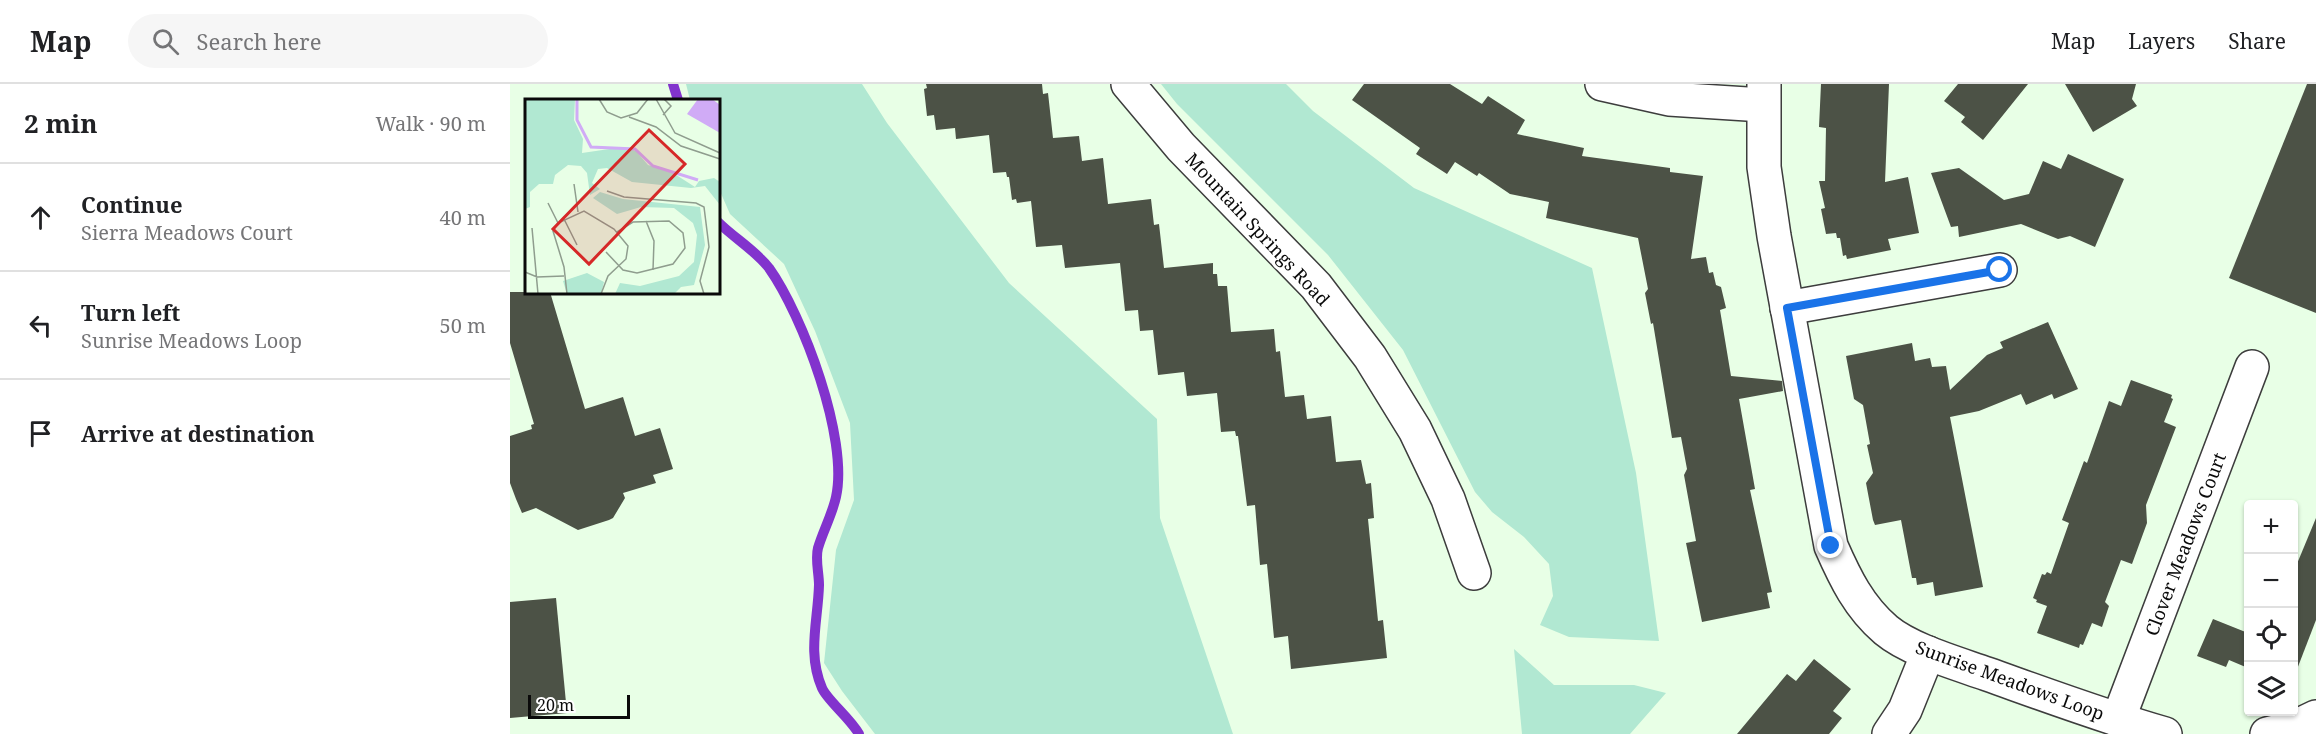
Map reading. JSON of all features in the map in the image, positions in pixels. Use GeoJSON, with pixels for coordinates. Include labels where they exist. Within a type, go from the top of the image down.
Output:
{"type":"FeatureCollection","features":[{"type":"Feature","properties":{"kind":"street","name":"Mountain Springs Road"},"geometry":{"type":"LineString","coordinates":[[1128,84],[1181,147],[1316,286],[1370,357],[1419,440],[1448,499],[1474,573]]}},
{"type":"Feature","properties":{"kind":"street"},"geometry":{"type":"LineString","coordinates":[[1602,84],[1669,99],[1763,94]]}},
{"type":"Feature","properties":{"kind":"street","name":"Sunrise Meadows Loop"},"geometry":{"type":"LineString","coordinates":[[1763,94],[1764,167],[1787,308],[1831,546],[1845,578],[1864,608],[1888,631],[1928,652],[2118,720],[2165,734]]}},
{"type":"Feature","properties":{"kind":"street"},"geometry":{"type":"LineString","coordinates":[[1787,308],[2000,270]]}},
{"type":"Feature","properties":{"kind":"street","name":"Clover Meadows Court"},"geometry":{"type":"LineString","coordinates":[[2118,720],[2252,367]]}},
{"type":"Feature","properties":{"kind":"street"},"geometry":{"type":"LineString","coordinates":[[1889,734],[1905,710],[1928,652]]}},
{"type":"Feature","properties":{"kind":"street"},"geometry":{"type":"LineString","coordinates":[[2267,734],[2295,727],[2316,717]]}},
{"type":"Feature","properties":{"kind":"green space"},"geometry":{"type":"Polygon","coordinates":[[[686,84],[862,84],[887,123],[1009,283],[1157,419],[1160,518],[1233,734],[875,734],[824,663],[836,550],[854,500],[850,423],[815,331],[784,264],[730,214],[720,191],[720,99],[690,99],[686,84]]]}},
{"type":"Feature","properties":{"kind":"green space"},"geometry":{"type":"Polygon","coordinates":[[[1161,84],[1286,84],[1313,111],[1414,188],[1592,268],[1636,473],[1659,641],[1569,637],[1540,625],[1553,596],[1549,564],[1524,537],[1492,512],[1475,492],[1403,350],[1328,255],[1177,104],[1161,84]]]}},
{"type":"Feature","properties":{"kind":"green space"},"geometry":{"type":"Polygon","coordinates":[[[1514,649],[1554,685],[1634,685],[1666,693],[1630,734],[1522,734],[1514,649]]]}},
{"type":"Feature","properties":{"kind":"building"},"geometry":{"type":"Polygon","coordinates":[[[926,84],[1042,84],[1043,94],[1048,93],[1053,138],[1079,136],[1082,161],[1103,158],[1108,204],[1151,199],[1154,225],[1159,224],[1164,268],[1213,263],[1213,274],[1217,274],[1218,286],[1227,286],[1231,332],[1274,329],[1276,352],[1280,351],[1285,397],[1304,395],[1307,419],[1331,416],[1336,462],[1361,460],[1366,484],[1371,483],[1374,518],[1368,519],[1378,621],[1383,620],[1387,658],[1291,669],[1288,636],[1274,638],[1267,564],[1260,565],[1255,505],[1247,506],[1238,436],[1235,431],[1221,432],[1217,393],[1187,396],[1184,372],[1158,375],[1153,330],[1140,331],[1138,310],[1125,311],[1120,263],[1065,268],[1062,245],[1036,247],[1031,201],[1017,203],[1016,199],[1012,200],[1009,177],[1006,172],[993,173],[989,135],[956,139],[955,128],[936,130],[934,115],[927,116],[924,89],[927,88],[926,84]]]}},
{"type":"Feature","properties":{"kind":"building"},"geometry":{"type":"Polygon","coordinates":[[[1364,84],[1450,84],[1482,104],[1488,96],[1525,120],[1517,134],[1584,148],[1582,156],[1670,168],[1670,172],[1703,176],[1691,259],[1706,257],[1709,273],[1713,272],[1716,285],[1721,287],[1726,308],[1720,310],[1731,376],[1782,381],[1783,391],[1739,399],[1755,489],[1750,490],[1772,592],[1767,593],[1770,608],[1702,622],[1686,543],[1696,541],[1684,475],[1687,469],[1681,437],[1672,438],[1653,323],[1651,324],[1645,293],[1648,289],[1638,238],[1546,218],[1549,202],[1510,194],[1479,173],[1477,176],[1455,162],[1447,174],[1416,154],[1420,148],[1352,100],[1364,84]]]}},
{"type":"Feature","properties":{"kind":"building"},"geometry":{"type":"Polygon","coordinates":[[[1821,84],[1889,84],[1885,182],[1908,177],[1919,233],[1888,239],[1891,250],[1847,259],[1846,255],[1843,256],[1840,238],[1837,238],[1836,233],[1826,234],[1821,209],[1825,208],[1819,181],[1825,181],[1826,128],[1819,127],[1821,84]]]}},
{"type":"Feature","properties":{"kind":"building"},"geometry":{"type":"Polygon","coordinates":[[[1958,84],[2028,84],[1983,140],[1961,122],[1965,117],[1944,101],[1958,84]]]}},
{"type":"Feature","properties":{"kind":"building"},"geometry":{"type":"Polygon","coordinates":[[[2065,84],[2136,84],[2132,99],[2137,106],[2093,132],[2065,84]]]}},
{"type":"Feature","properties":{"kind":"building"},"geometry":{"type":"Polygon","coordinates":[[[2307,84],[2316,84],[2316,313],[2229,278],[2307,84]]]}},
{"type":"Feature","properties":{"kind":"building"},"geometry":{"type":"Polygon","coordinates":[[[2068,154],[2124,179],[2095,247],[2070,236],[2058,239],[2021,224],[1959,237],[1958,226],[1951,227],[1931,173],[1959,168],[2004,200],[2029,194],[2043,161],[2061,169],[2068,154]]]}},
{"type":"Feature","properties":{"kind":"building"},"geometry":{"type":"Polygon","coordinates":[[[510,292],[551,294],[585,409],[623,397],[635,436],[660,428],[673,469],[653,475],[656,483],[623,493],[625,498],[613,518],[578,530],[536,508],[522,513],[510,483],[510,436],[532,429],[531,425],[534,424],[510,343],[510,292]]]}},
{"type":"Feature","properties":{"kind":"building"},"geometry":{"type":"Polygon","coordinates":[[[2048,322],[2078,389],[2054,399],[2052,394],[2026,405],[2021,394],[1979,411],[1950,417],[1983,587],[1935,596],[1933,582],[1917,585],[1916,578],[1912,578],[1901,520],[1875,525],[1873,520],[1866,483],[1873,473],[1867,445],[1870,444],[1863,405],[1854,399],[1846,356],[1912,343],[1915,361],[1930,358],[1932,367],[1946,366],[1950,390],[1987,355],[2003,348],[2000,342],[2048,322]]]}},
{"type":"Feature","properties":{"kind":"building"},"geometry":{"type":"Polygon","coordinates":[[[2131,380],[2172,395],[2173,399],[2164,422],[2176,427],[2146,505],[2147,523],[2132,564],[2121,560],[2105,602],[2109,606],[2102,627],[2092,623],[2083,645],[2080,644],[2079,648],[2037,633],[2047,606],[2036,602],[2037,600],[2033,598],[2042,574],[2045,575],[2047,572],[2051,574],[2069,523],[2062,520],[2084,461],[2087,463],[2109,401],[2121,406],[2131,380]]]}},
{"type":"Feature","properties":{"kind":"building"},"geometry":{"type":"Polygon","coordinates":[[[2316,518],[2316,620],[2298,667],[2298,608],[2298,561],[2316,518]]]}},
{"type":"Feature","properties":{"kind":"building"},"geometry":{"type":"Polygon","coordinates":[[[556,598],[567,713],[510,718],[510,602],[556,598]]]}},
{"type":"Feature","properties":{"kind":"building"},"geometry":{"type":"Polygon","coordinates":[[[2213,619],[2244,631],[2244,666],[2229,660],[2226,667],[2197,656],[2213,619]]]}},
{"type":"Feature","properties":{"kind":"building"},"geometry":{"type":"Polygon","coordinates":[[[1814,659],[1851,689],[1833,711],[1842,718],[1829,734],[1737,734],[1787,674],[1796,681],[1814,659]]]}},
{"type":"Feature","properties":{"kind":"waterway"},"geometry":{"type":"LineString","coordinates":[[673,84],[678,99]]}},
{"type":"Feature","properties":{"kind":"waterway"},"geometry":{"type":"LineString","coordinates":[[720,224],[769,268],[782,289],[809,346],[829,412],[836,444],[838,472],[836,497],[817,552],[819,585],[814,637],[815,662],[825,693],[859,734]]}},
{"type":"Feature","properties":{"kind":"route"},"geometry":{"type":"LineString","coordinates":[[1831,546],[1787,308],[2000,270]]}}]}
